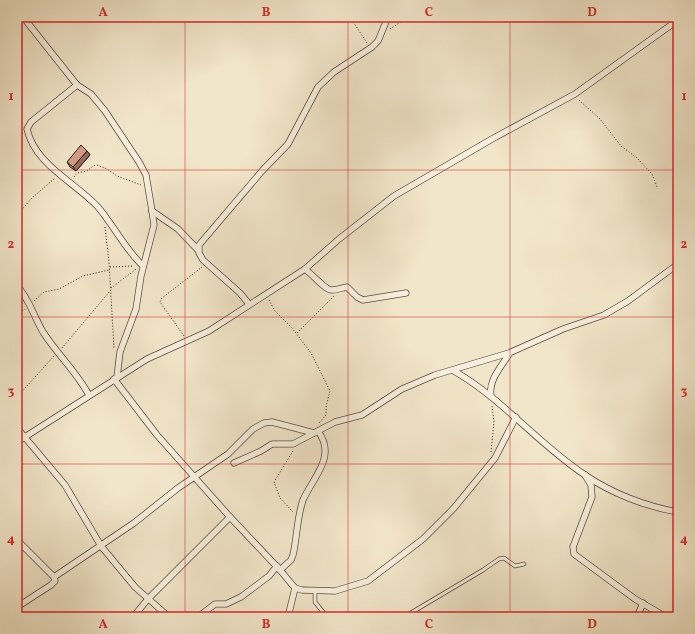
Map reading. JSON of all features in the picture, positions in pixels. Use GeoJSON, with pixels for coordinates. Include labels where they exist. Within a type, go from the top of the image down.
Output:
{"type":"FeatureCollection","features":[{"type":"Feature","properties":{"kind":"street"},"geometry":{"type":"LineString","coordinates":[[23,17],[77,85],[91,94],[113,122],[146,175],[154,225],[143,266],[136,309],[118,363],[115,378],[157,435],[295,588],[316,591],[335,591],[368,581],[423,539],[454,508],[495,458],[516,417]]}},
{"type":"Feature","properties":{"kind":"street"},"geometry":{"type":"LineString","coordinates":[[198,250],[208,235],[262,171],[288,144],[322,83],[341,66],[370,49],[378,41],[388,17]]}},
{"type":"Feature","properties":{"kind":"street"},"geometry":{"type":"LineString","coordinates":[[17,442],[24,436],[146,359],[188,342],[209,331],[305,269],[339,239],[394,196],[492,139],[575,94],[678,20]]}},
{"type":"Feature","properties":{"kind":"street"},"geometry":{"type":"LineString","coordinates":[[77,85],[49,106],[31,122],[27,129],[34,145],[49,164],[92,202],[130,253],[143,266]]}},
{"type":"Feature","properties":{"kind":"street"},"geometry":{"type":"LineString","coordinates":[[152,211],[178,229],[198,250],[203,260],[240,293],[249,304]]}},
{"type":"Feature","properties":{"kind":"street"},"geometry":{"type":"LineString","coordinates":[[234,463],[261,451],[272,444],[292,444],[335,422],[362,415],[402,389],[422,380],[509,354],[564,329],[604,314],[628,300],[678,264]]}},
{"type":"Feature","properties":{"kind":"street"},"geometry":{"type":"LineString","coordinates":[[305,269],[315,275],[327,289],[347,287],[357,297],[363,300],[406,293]]}},
{"type":"Feature","properties":{"kind":"street"},"geometry":{"type":"LineString","coordinates":[[17,286],[26,296],[29,306],[48,339],[74,370],[89,395]]}},
{"type":"Feature","properties":{"kind":"street"},"geometry":{"type":"LineString","coordinates":[[491,396],[490,392],[496,373],[509,354]]}},
{"type":"Feature","properties":{"kind":"street"},"geometry":{"type":"LineString","coordinates":[[454,371],[491,396],[585,475],[619,494],[678,512]]}},
{"type":"Feature","properties":{"kind":"street"},"geometry":{"type":"LineString","coordinates":[[54,577],[101,546],[228,454],[253,429],[272,422],[316,432],[326,445],[322,466],[303,501],[293,555],[287,565],[278,568],[233,602],[215,604],[198,617]]}},
{"type":"Feature","properties":{"kind":"street"},"geometry":{"type":"LineString","coordinates":[[17,428],[64,485],[101,546],[148,599],[169,617]]}},
{"type":"Feature","properties":{"kind":"street"},"geometry":{"type":"LineString","coordinates":[[585,475],[591,485],[592,497],[573,547],[574,554],[643,603],[666,617]]}},
{"type":"Feature","properties":{"kind":"street"},"geometry":{"type":"LineString","coordinates":[[133,617],[148,599],[230,517]]}},
{"type":"Feature","properties":{"kind":"street"},"geometry":{"type":"LineString","coordinates":[[17,540],[54,577],[55,581],[51,586],[18,607],[17,613]]}},
{"type":"Feature","properties":{"kind":"street"},"geometry":{"type":"LineString","coordinates":[[288,617],[295,588]]}},
{"type":"Feature","properties":{"kind":"street"},"geometry":{"type":"LineString","coordinates":[[637,617],[643,603]]}},
{"type":"Feature","properties":{"kind":"lane"},"geometry":{"type":"LineString","coordinates":[[404,617],[499,559],[504,558],[516,566],[524,564]]}},
{"type":"Feature","properties":{"kind":"lane"},"geometry":{"type":"LineString","coordinates":[[316,591],[315,602],[327,617]]}},
{"type":"Feature","properties":{"kind":"path"},"geometry":{"type":"LineString","coordinates":[[350,17],[370,49]]}},
{"type":"Feature","properties":{"kind":"path"},"geometry":{"type":"LineString","coordinates":[[380,34],[408,17]]}},
{"type":"Feature","properties":{"kind":"path"},"geometry":{"type":"LineString","coordinates":[[575,94],[587,109],[600,119],[621,146],[637,158],[650,172],[654,177],[657,187]]}},
{"type":"Feature","properties":{"kind":"path"},"geometry":{"type":"LineString","coordinates":[[70,182],[78,173],[87,172],[93,166],[97,165],[107,168],[117,176],[148,188]]}},
{"type":"Feature","properties":{"kind":"path"},"geometry":{"type":"LineString","coordinates":[[17,215],[32,198],[59,173]]}},
{"type":"Feature","properties":{"kind":"path"},"geometry":{"type":"LineString","coordinates":[[106,219],[105,235],[110,267],[114,348],[118,363]]}},
{"type":"Feature","properties":{"kind":"path"},"geometry":{"type":"LineString","coordinates":[[188,342],[160,302],[162,298],[202,268],[203,260]]}},
{"type":"Feature","properties":{"kind":"path"},"geometry":{"type":"LineString","coordinates":[[17,397],[59,351],[110,289],[135,270],[137,265],[110,267]]}},
{"type":"Feature","properties":{"kind":"path"},"geometry":{"type":"LineString","coordinates":[[17,314],[29,306],[44,292],[59,289],[90,274],[110,270]]}},
{"type":"Feature","properties":{"kind":"path"},"geometry":{"type":"LineString","coordinates":[[296,334],[330,302],[338,289]]}},
{"type":"Feature","properties":{"kind":"path"},"geometry":{"type":"LineString","coordinates":[[266,294],[275,311],[296,334],[316,362],[330,393],[326,407],[326,415],[316,432]]}},
{"type":"Feature","properties":{"kind":"path"},"geometry":{"type":"LineString","coordinates":[[490,455],[494,422],[491,396]]}},
{"type":"Feature","properties":{"kind":"path"},"geometry":{"type":"LineString","coordinates":[[300,441],[287,459],[274,482],[280,498],[300,518]]}},
{"type":"Feature","properties":{"kind":"path"},"geometry":{"type":"LineString","coordinates":[[678,542],[675,550],[678,554]]}},
{"type":"Feature","properties":{"kind":"building"},"geometry":{"type":"Polygon","coordinates":[[[81,145],[87,151],[73,167],[67,162],[81,145]]]}}]}
